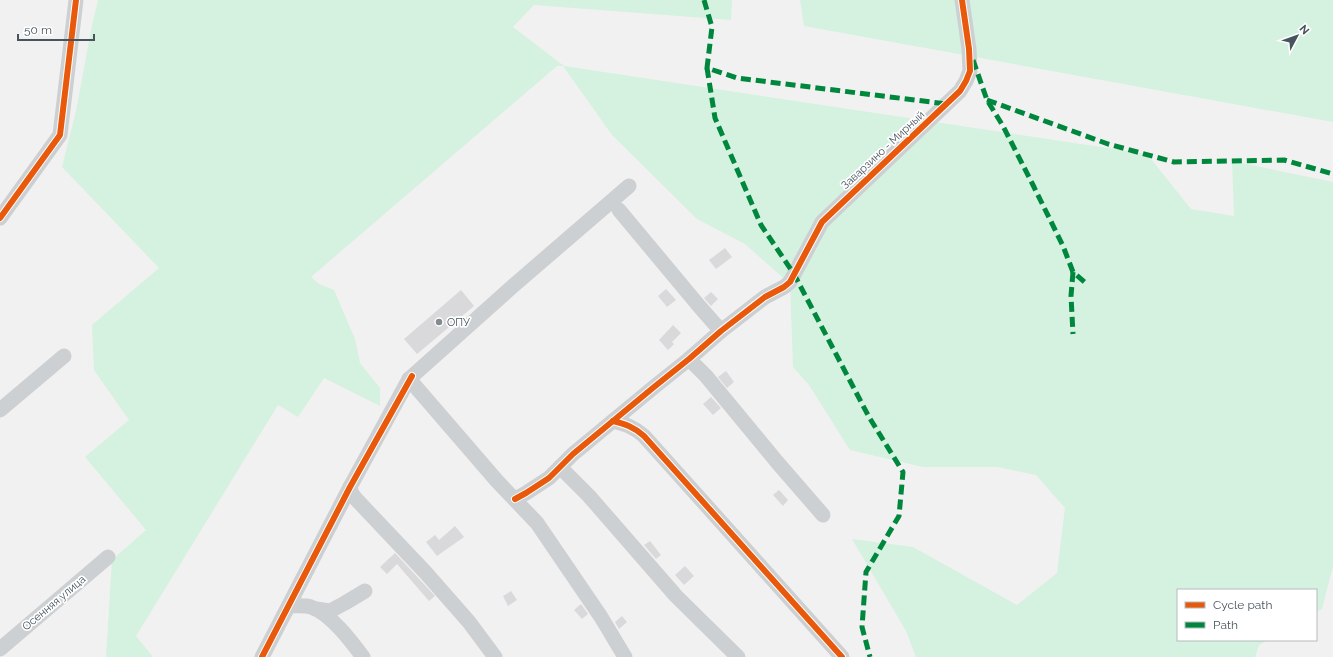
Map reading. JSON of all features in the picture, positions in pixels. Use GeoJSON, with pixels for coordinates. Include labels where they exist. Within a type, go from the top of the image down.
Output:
{"type":"FeatureCollection","features":[{"type":"Feature","properties":{"kind":"street"},"geometry":{"type":"LineString","coordinates":[[0,218],[60,135],[76,0]]}},
{"type":"Feature","properties":{"kind":"street","name":"Заварзино - Мирный"},"geometry":{"type":"LineString","coordinates":[[515,499],[548,478],[573,454],[689,360],[721,331],[765,297],[784,287],[790,282],[822,222],[960,91],[970,71],[969,49],[962,0]]}},
{"type":"Feature","properties":{"kind":"street"},"geometry":{"type":"LineString","coordinates":[[262,657],[410,377],[629,186]]}},
{"type":"Feature","properties":{"kind":"street"},"geometry":{"type":"LineString","coordinates":[[619,210],[721,331]]}},
{"type":"Feature","properties":{"kind":"street"},"geometry":{"type":"LineString","coordinates":[[0,410],[64,356]]}},
{"type":"Feature","properties":{"kind":"street"},"geometry":{"type":"LineString","coordinates":[[689,360],[706,376],[823,515]]}},
{"type":"Feature","properties":{"kind":"street"},"geometry":{"type":"LineString","coordinates":[[410,377],[497,481],[537,523],[601,617],[625,657]]}},
{"type":"Feature","properties":{"kind":"street"},"geometry":{"type":"LineString","coordinates":[[613,421],[626,424],[644,436],[842,657]]}},
{"type":"Feature","properties":{"kind":"street"},"geometry":{"type":"LineString","coordinates":[[560,468],[589,496],[676,596],[738,657]]}},
{"type":"Feature","properties":{"kind":"street"},"geometry":{"type":"LineString","coordinates":[[350,488],[356,499],[426,573],[469,622],[495,657]]}},
{"type":"Feature","properties":{"kind":"street","name":"Осенняя улица"},"geometry":{"type":"LineString","coordinates":[[0,649],[108,557]]}},
{"type":"Feature","properties":{"kind":"street"},"geometry":{"type":"LineString","coordinates":[[289,606],[303,606],[330,611],[365,591]]}},
{"type":"Feature","properties":{"kind":"street"},"geometry":{"type":"LineString","coordinates":[[316,609],[341,630],[363,657]]}},
{"type":"Feature","properties":{"kind":"green space"},"geometry":{"type":"Polygon","coordinates":[[[98,0],[732,0],[731,20],[534,5],[513,27],[564,66],[1147,154],[1191,209],[1234,216],[1232,161],[1333,182],[1333,566],[1322,609],[1317,612],[1317,589],[1177,589],[1177,641],[1266,641],[1259,645],[1255,657],[916,657],[906,631],[852,539],[913,547],[1017,605],[1057,573],[1065,508],[1036,475],[997,467],[923,467],[850,450],[809,385],[793,367],[790,284],[745,244],[697,219],[612,135],[563,66],[557,66],[311,277],[319,284],[334,290],[355,339],[360,363],[380,388],[380,406],[324,378],[298,417],[278,405],[136,636],[153,657],[106,657],[112,560],[146,530],[85,457],[129,420],[94,370],[92,325],[159,268],[62,167],[76,111],[98,0]]]}},
{"type":"Feature","properties":{"kind":"green space"},"geometry":{"type":"Polygon","coordinates":[[[800,0],[1333,0],[1333,122],[804,26],[800,0]]]}},
{"type":"Feature","properties":{"kind":"building"},"geometry":{"type":"Polygon","coordinates":[[[725,248],[732,257],[716,269],[709,260],[725,248]]]}},
{"type":"Feature","properties":{"kind":"building"},"geometry":{"type":"Polygon","coordinates":[[[666,289],[676,300],[667,307],[658,296],[666,289]]]}},
{"type":"Feature","properties":{"kind":"building","name":"ОПУ"},"geometry":{"type":"Polygon","coordinates":[[[461,290],[474,306],[417,354],[404,339],[461,290]]]}},
{"type":"Feature","properties":{"kind":"building"},"geometry":{"type":"Polygon","coordinates":[[[711,292],[718,299],[711,306],[704,298],[711,292]]]}},
{"type":"Feature","properties":{"kind":"building"},"geometry":{"type":"Polygon","coordinates":[[[673,325],[681,333],[672,342],[674,344],[668,350],[659,340],[673,325]]]}},
{"type":"Feature","properties":{"kind":"building"},"geometry":{"type":"Polygon","coordinates":[[[726,371],[734,382],[727,388],[718,377],[726,371]]]}},
{"type":"Feature","properties":{"kind":"building"},"geometry":{"type":"Polygon","coordinates":[[[711,397],[721,408],[713,415],[703,404],[711,397]]]}},
{"type":"Feature","properties":{"kind":"building"},"geometry":{"type":"Polygon","coordinates":[[[779,490],[788,500],[783,506],[773,495],[779,490]]]}},
{"type":"Feature","properties":{"kind":"building"},"geometry":{"type":"Polygon","coordinates":[[[455,526],[464,537],[437,556],[426,542],[435,535],[439,540],[455,526]]]}},
{"type":"Feature","properties":{"kind":"building"},"geometry":{"type":"Polygon","coordinates":[[[650,541],[661,555],[656,559],[644,545],[650,541]]]}},
{"type":"Feature","properties":{"kind":"building"},"geometry":{"type":"Polygon","coordinates":[[[395,553],[435,596],[429,601],[397,564],[387,574],[380,567],[395,553]]]}},
{"type":"Feature","properties":{"kind":"building"},"geometry":{"type":"Polygon","coordinates":[[[685,566],[694,576],[684,585],[675,575],[685,566]]]}},
{"type":"Feature","properties":{"kind":"building"},"geometry":{"type":"Polygon","coordinates":[[[511,591],[517,600],[508,606],[503,596],[511,591]]]}},
{"type":"Feature","properties":{"kind":"building"},"geometry":{"type":"Polygon","coordinates":[[[581,604],[588,614],[582,619],[574,610],[581,604]]]}},
{"type":"Feature","properties":{"kind":"building"},"geometry":{"type":"Polygon","coordinates":[[[622,616],[627,622],[619,629],[615,622],[622,616]]]}},
{"type":"Feature","properties":{"kind":"marked path"},"geometry":{"type":"LineString","coordinates":[[704,0],[712,27],[707,68],[737,78],[947,104]]}},
{"type":"Feature","properties":{"kind":"marked path"},"geometry":{"type":"LineString","coordinates":[[973,60],[987,100],[1003,126],[1033,185],[1063,246],[1073,272],[1088,285]]}},
{"type":"Feature","properties":{"kind":"marked path"},"geometry":{"type":"LineString","coordinates":[[707,68],[715,118],[761,225],[794,274],[869,417],[903,472],[899,516],[866,572],[862,627],[870,657]]}},
{"type":"Feature","properties":{"kind":"marked path"},"geometry":{"type":"LineString","coordinates":[[987,100],[1108,144],[1174,162],[1284,160],[1333,174]]}},
{"type":"Feature","properties":{"kind":"marked path"},"geometry":{"type":"LineString","coordinates":[[1073,272],[1071,296],[1073,334]]}},
{"type":"Feature","properties":{"kind":"cycle path"},"geometry":{"type":"LineString","coordinates":[[0,218],[60,135],[76,0]]}},
{"type":"Feature","properties":{"kind":"cycle path"},"geometry":{"type":"LineString","coordinates":[[515,499],[549,478],[573,454],[721,331],[765,297],[784,287],[790,282],[822,222],[960,91],[970,71],[969,49],[962,0]]}},
{"type":"Feature","properties":{"kind":"cycle path"},"geometry":{"type":"LineString","coordinates":[[262,657],[350,487],[412,376]]}},
{"type":"Feature","properties":{"kind":"cycle path"},"geometry":{"type":"LineString","coordinates":[[613,421],[629,426],[644,436],[842,657]]}},
{"type":"Feature","properties":{"kind":"place","name":"ОПУ"},"geometry":{"type":"Point","coordinates":[439,322]}}]}
